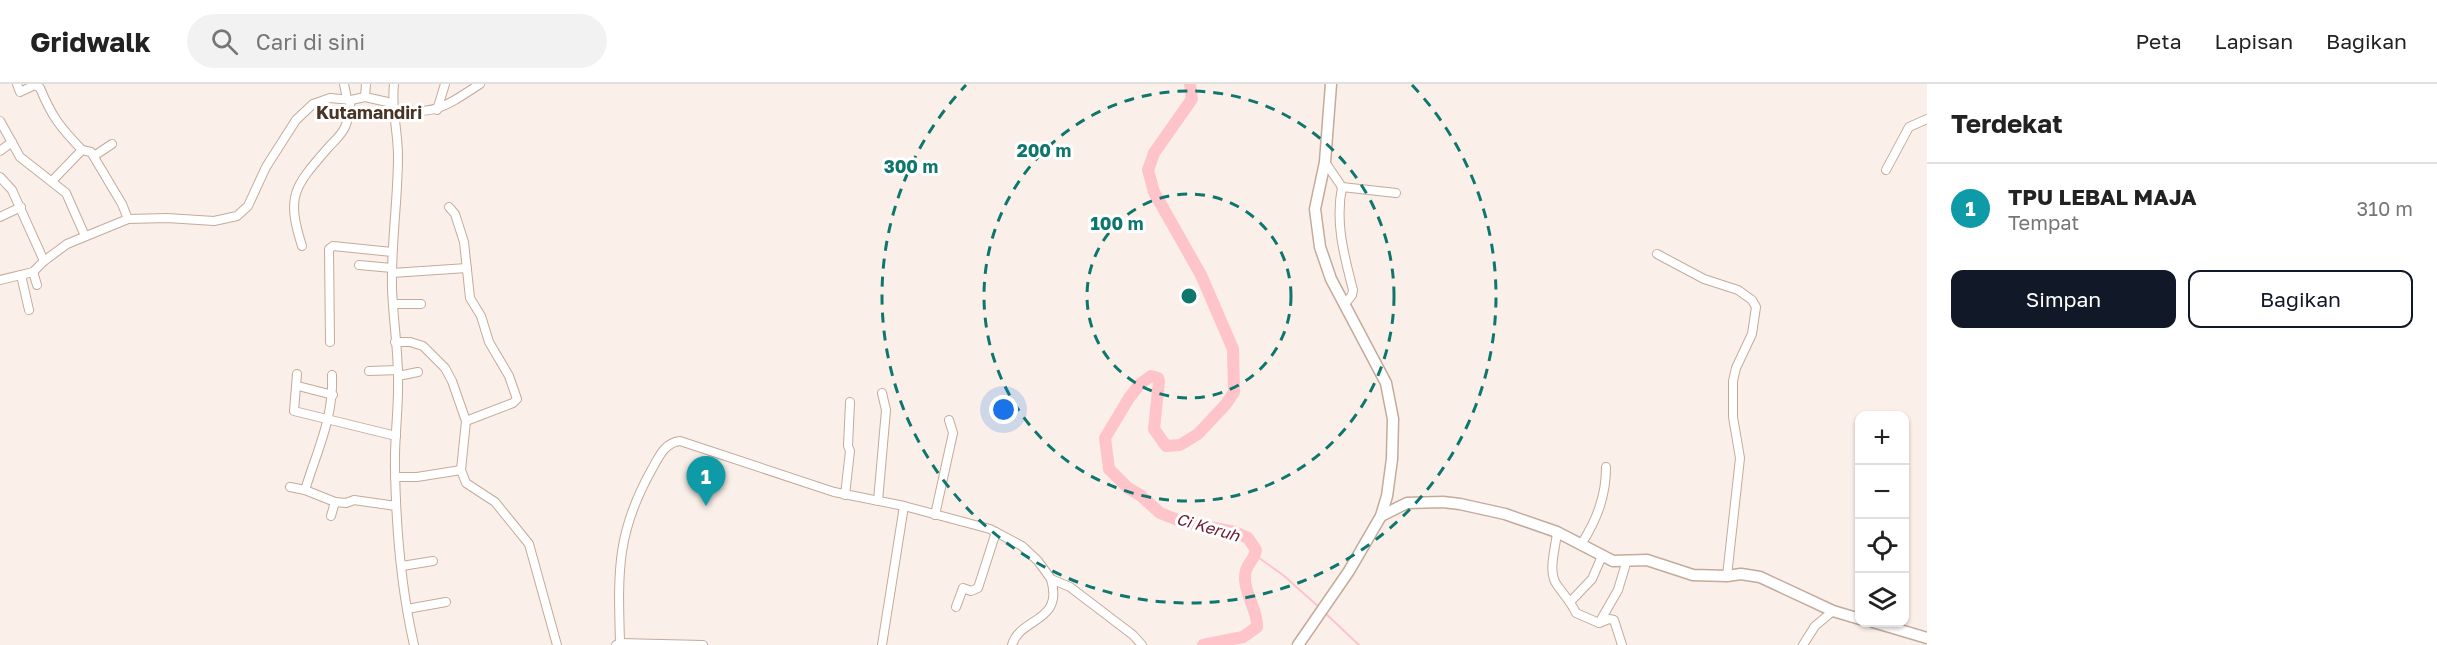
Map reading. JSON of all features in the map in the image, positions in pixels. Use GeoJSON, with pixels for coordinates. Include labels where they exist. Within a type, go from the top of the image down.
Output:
{"type":"FeatureCollection","features":[{"type":"Feature","properties":{"kind":"street"},"geometry":{"type":"LineString","coordinates":[[17,84],[20,92],[35,85],[40,88],[51,114],[82,150],[91,152],[94,156],[122,204],[128,219]]}},
{"type":"Feature","properties":{"kind":"street"},"geometry":{"type":"LineString","coordinates":[[302,246],[295,224],[293,200],[301,178],[346,126],[349,99],[344,84]]}},
{"type":"Feature","properties":{"kind":"street"},"geometry":{"type":"LineString","coordinates":[[365,97],[366,84]]}},
{"type":"Feature","properties":{"kind":"street"},"geometry":{"type":"LineString","coordinates":[[394,84],[392,106],[397,128],[398,159],[392,252],[398,373],[396,506],[407,609],[414,645]]}},
{"type":"Feature","properties":{"kind":"street"},"geometry":{"type":"LineString","coordinates":[[436,110],[445,84]]}},
{"type":"Feature","properties":{"kind":"street"},"geometry":{"type":"LineString","coordinates":[[0,280],[33,272],[67,244],[128,219],[167,218],[213,221],[237,216],[248,206],[266,167],[296,120],[313,104],[322,100],[365,97],[409,112],[436,110],[480,84]]}},
{"type":"Feature","properties":{"kind":"street"},"geometry":{"type":"LineString","coordinates":[[1298,645],[1349,572],[1381,516],[1387,496],[1392,459],[1393,419],[1386,382],[1324,264],[1316,220],[1317,199],[1325,162],[1331,84]]}},
{"type":"Feature","properties":{"kind":"street"},"geometry":{"type":"LineString","coordinates":[[1886,170],[1909,127],[1927,119]]}},
{"type":"Feature","properties":{"kind":"street"},"geometry":{"type":"LineString","coordinates":[[0,121],[20,157],[66,193],[85,236]]}},
{"type":"Feature","properties":{"kind":"street"},"geometry":{"type":"LineString","coordinates":[[0,151],[12,142]]}},
{"type":"Feature","properties":{"kind":"street"},"geometry":{"type":"LineString","coordinates":[[94,156],[112,144]]}},
{"type":"Feature","properties":{"kind":"street"},"geometry":{"type":"LineString","coordinates":[[52,181],[82,150]]}},
{"type":"Feature","properties":{"kind":"street"},"geometry":{"type":"LineString","coordinates":[[1325,162],[1341,187],[1340,236],[1353,290],[1345,304]]}},
{"type":"Feature","properties":{"kind":"street"},"geometry":{"type":"LineString","coordinates":[[0,177],[12,190],[21,207],[44,261]]}},
{"type":"Feature","properties":{"kind":"street"},"geometry":{"type":"LineString","coordinates":[[1341,187],[1395,193]]}},
{"type":"Feature","properties":{"kind":"street"},"geometry":{"type":"LineString","coordinates":[[0,217],[21,207]]}},
{"type":"Feature","properties":{"kind":"street"},"geometry":{"type":"LineString","coordinates":[[449,207],[455,214],[464,242],[470,298],[481,316],[489,342],[509,376],[517,400],[466,421]]}},
{"type":"Feature","properties":{"kind":"street"},"geometry":{"type":"LineString","coordinates":[[330,342],[328,249],[333,246],[392,252]]}},
{"type":"Feature","properties":{"kind":"street"},"geometry":{"type":"LineString","coordinates":[[1658,254],[1704,279],[1738,290],[1752,300],[1756,307],[1752,334],[1733,381],[1733,417],[1740,458],[1727,576]]}},
{"type":"Feature","properties":{"kind":"street"},"geometry":{"type":"LineString","coordinates":[[359,265],[392,271],[466,268]]}},
{"type":"Feature","properties":{"kind":"street"},"geometry":{"type":"LineString","coordinates":[[33,272],[37,285]]}},
{"type":"Feature","properties":{"kind":"street"},"geometry":{"type":"LineString","coordinates":[[21,275],[29,310]]}},
{"type":"Feature","properties":{"kind":"street"},"geometry":{"type":"LineString","coordinates":[[393,304],[421,304]]}},
{"type":"Feature","properties":{"kind":"street"},"geometry":{"type":"LineString","coordinates":[[395,342],[419,344],[439,361],[452,381],[466,421],[461,470],[466,483],[495,502],[529,544],[557,645]]}},
{"type":"Feature","properties":{"kind":"street"},"geometry":{"type":"LineString","coordinates":[[369,371],[418,372]]}},
{"type":"Feature","properties":{"kind":"street"},"geometry":{"type":"LineString","coordinates":[[297,374],[294,411],[396,436]]}},
{"type":"Feature","properties":{"kind":"street"},"geometry":{"type":"LineString","coordinates":[[305,490],[328,421],[333,395],[332,375]]}},
{"type":"Feature","properties":{"kind":"street"},"geometry":{"type":"LineString","coordinates":[[297,386],[333,395]]}},
{"type":"Feature","properties":{"kind":"street"},"geometry":{"type":"LineString","coordinates":[[878,501],[886,410],[882,393]]}},
{"type":"Feature","properties":{"kind":"street"},"geometry":{"type":"LineString","coordinates":[[845,495],[850,451],[848,446],[850,402]]}},
{"type":"Feature","properties":{"kind":"street"},"geometry":{"type":"LineString","coordinates":[[935,515],[953,433],[949,420]]}},
{"type":"Feature","properties":{"kind":"street"},"geometry":{"type":"LineString","coordinates":[[703,645],[618,644],[619,558],[624,534],[638,494],[660,454],[673,442],[680,441],[845,495],[904,506],[996,532],[1022,546],[1038,561],[1051,579],[1054,596],[1043,615],[1017,636],[1012,645]]}},
{"type":"Feature","properties":{"kind":"street"},"geometry":{"type":"LineString","coordinates":[[1582,543],[1593,525],[1602,502],[1606,467]]}},
{"type":"Feature","properties":{"kind":"street"},"geometry":{"type":"LineString","coordinates":[[395,477],[417,477],[461,470]]}},
{"type":"Feature","properties":{"kind":"street"},"geometry":{"type":"LineString","coordinates":[[290,487],[305,490],[335,502],[346,503],[354,500],[396,506]]}},
{"type":"Feature","properties":{"kind":"street"},"geometry":{"type":"LineString","coordinates":[[331,516],[335,502]]}},
{"type":"Feature","properties":{"kind":"street"},"geometry":{"type":"LineString","coordinates":[[1381,516],[1407,504],[1443,502],[1504,514],[1557,532],[1613,561],[1647,560],[1693,575],[1741,574],[1769,580],[1833,611],[1855,618]]}},
{"type":"Feature","properties":{"kind":"street"},"geometry":{"type":"LineString","coordinates":[[882,645],[904,506]]}},
{"type":"Feature","properties":{"kind":"street"},"geometry":{"type":"LineString","coordinates":[[956,607],[963,588],[971,591],[978,588],[996,532]]}},
{"type":"Feature","properties":{"kind":"street"},"geometry":{"type":"LineString","coordinates":[[1557,532],[1553,577],[1556,584],[1571,601],[1576,613],[1599,623],[1609,619],[1614,620],[1622,645]]}},
{"type":"Feature","properties":{"kind":"street"},"geometry":{"type":"LineString","coordinates":[[1571,601],[1592,579],[1602,556]]}},
{"type":"Feature","properties":{"kind":"street"},"geometry":{"type":"LineString","coordinates":[[1599,623],[1618,590],[1627,560]]}},
{"type":"Feature","properties":{"kind":"street"},"geometry":{"type":"LineString","coordinates":[[402,566],[433,561]]}},
{"type":"Feature","properties":{"kind":"street"},"geometry":{"type":"LineString","coordinates":[[1051,579],[1070,587],[1133,635],[1142,645]]}},
{"type":"Feature","properties":{"kind":"street"},"geometry":{"type":"LineString","coordinates":[[407,609],[446,602]]}},
{"type":"Feature","properties":{"kind":"street"},"geometry":{"type":"LineString","coordinates":[[1803,645],[1815,626],[1833,611]]}},
{"type":"Feature","properties":{"kind":"street"},"geometry":{"type":"LineString","coordinates":[[1890,627],[1927,638]]}},
{"type":"Feature","properties":{"kind":"waterway","name":"Ci Keruh"},"geometry":{"type":"LineString","coordinates":[[1190,84],[1192,99],[1154,153],[1148,170],[1154,192],[1201,275],[1233,349],[1234,392],[1198,434],[1180,445],[1166,446],[1154,429],[1159,381],[1158,378],[1151,376],[1140,384],[1129,398],[1105,438],[1109,469],[1128,488],[1140,495],[1160,513],[1183,522],[1235,532],[1248,538],[1256,550],[1246,570],[1245,580],[1257,627],[1243,637],[1203,645]]}},
{"type":"Feature","properties":{"kind":"waterway"},"geometry":{"type":"LineString","coordinates":[[1255,555],[1283,575],[1320,608]]}},
{"type":"Feature","properties":{"kind":"waterway"},"geometry":{"type":"LineString","coordinates":[[1324,612],[1359,645]]}},
{"type":"Feature","properties":{"kind":"place","name":"TPU LEBAL MAJA"},"geometry":{"type":"Point","coordinates":[706,506]}},
{"type":"Feature","properties":{"kind":"district","name":"Kutamandiri"},"geometry":{"type":"Point","coordinates":[369,113]}}]}
